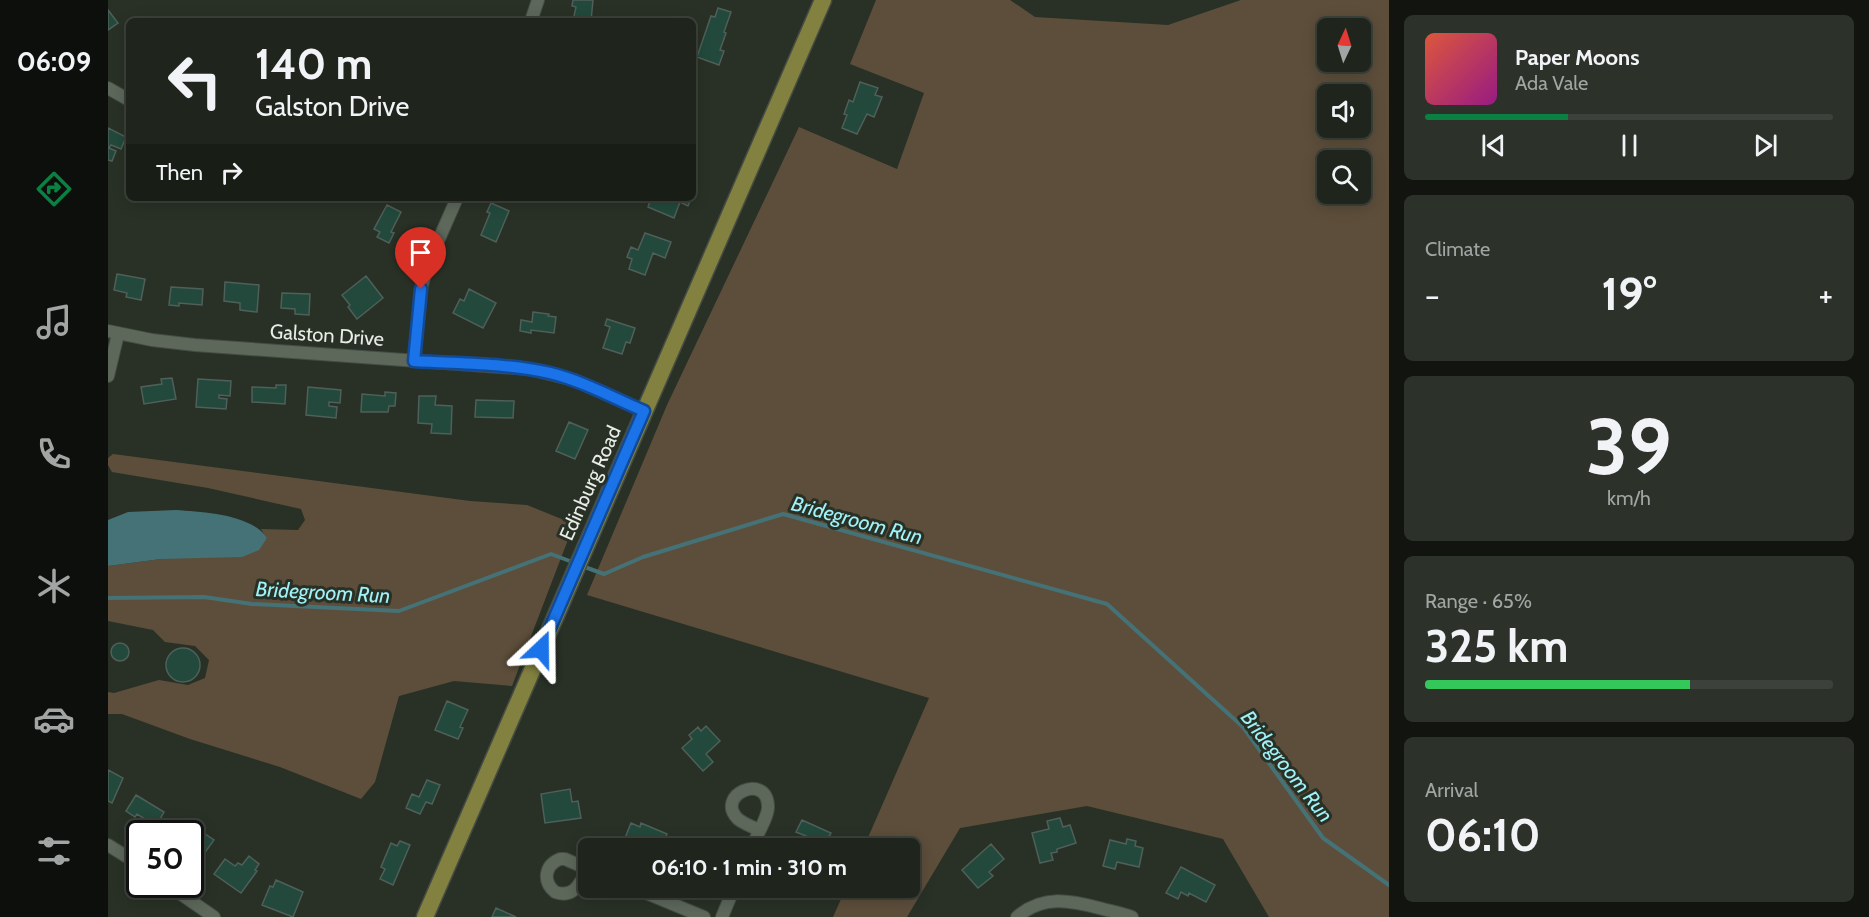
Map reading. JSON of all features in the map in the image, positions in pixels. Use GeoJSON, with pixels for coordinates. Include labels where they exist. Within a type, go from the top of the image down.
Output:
{"type":"FeatureCollection","features":[{"type":"Feature","properties":{"kind":"main road","name":"Edinburg Road"},"geometry":{"type":"LineString","coordinates":[[425,917],[823,0]]}},
{"type":"Feature","properties":{"kind":"street"},"geometry":{"type":"LineString","coordinates":[[532,18],[538,0]]}},
{"type":"Feature","properties":{"kind":"street"},"geometry":{"type":"LineString","coordinates":[[108,88],[126,98]]}},
{"type":"Feature","properties":{"kind":"street"},"geometry":{"type":"LineString","coordinates":[[414,361],[421,289],[428,264],[456,201]]}},
{"type":"Feature","properties":{"kind":"street"},"geometry":{"type":"LineString","coordinates":[[108,375],[113,332]]}},
{"type":"Feature","properties":{"kind":"street","name":"Galston Drive"},"geometry":{"type":"LineString","coordinates":[[113,332],[195,345],[529,369],[574,381],[644,411]]}},
{"type":"Feature","properties":{"kind":"street"},"geometry":{"type":"LineString","coordinates":[[756,838],[759,830]]}},
{"type":"Feature","properties":{"kind":"street"},"geometry":{"type":"LineString","coordinates":[[108,845],[126,856]]}},
{"type":"Feature","properties":{"kind":"street"},"geometry":{"type":"LineString","coordinates":[[187,898],[214,917]]}},
{"type":"Feature","properties":{"kind":"street"},"geometry":{"type":"LineString","coordinates":[[658,898],[704,917]]}},
{"type":"Feature","properties":{"kind":"street"},"geometry":{"type":"LineString","coordinates":[[722,917],[730,898]]}},
{"type":"Feature","properties":{"kind":"street"},"geometry":{"type":"LineString","coordinates":[[1017,917],[1034,906],[1060,900],[1073,901],[1132,917]]}},
{"type":"Feature","properties":{"kind":"shaded area"},"geometry":{"type":"Polygon","coordinates":[[[876,0],[1010,0],[1035,17],[1168,25],[1241,0],[1389,0],[1389,917],[1269,917],[1223,839],[1087,806],[960,828],[920,895],[920,838],[868,838],[929,698],[587,595],[667,405],[799,127],[897,169],[924,93],[850,64],[876,0]]]}},
{"type":"Feature","properties":{"kind":"shaded area"},"geometry":{"type":"Polygon","coordinates":[[[113,454],[470,501],[527,505],[574,524],[512,686],[454,681],[399,696],[375,782],[361,799],[280,767],[190,739],[122,714],[108,714],[108,692],[114,693],[159,680],[188,685],[205,678],[209,660],[195,646],[165,642],[153,630],[108,621],[108,566],[161,559],[267,539],[261,529],[298,530],[305,520],[301,509],[208,488],[112,472],[108,465],[108,458],[113,454]]]}},
{"type":"Feature","properties":{"kind":"shaded area"},"geometry":{"type":"Polygon","coordinates":[[[842,898],[918,898],[907,917],[833,917],[842,898]]]}},
{"type":"Feature","properties":{"kind":"water"},"geometry":{"type":"Polygon","coordinates":[[[176,510],[212,513],[238,519],[260,530],[267,538],[259,550],[242,557],[161,559],[108,566],[108,520],[128,512],[176,510]]]}},
{"type":"Feature","properties":{"kind":"building"},"geometry":{"type":"Polygon","coordinates":[[[573,0],[593,0],[591,18],[574,18],[576,7],[572,6],[573,0]]]}},
{"type":"Feature","properties":{"kind":"building"},"geometry":{"type":"Polygon","coordinates":[[[718,8],[731,12],[724,32],[726,33],[720,50],[724,51],[719,65],[697,57],[711,16],[715,17],[718,8]]]}},
{"type":"Feature","properties":{"kind":"building"},"geometry":{"type":"Polygon","coordinates":[[[108,10],[118,23],[108,30],[108,10]]]}},
{"type":"Feature","properties":{"kind":"building"},"geometry":{"type":"Polygon","coordinates":[[[860,82],[878,88],[875,95],[882,97],[874,117],[867,114],[857,134],[842,128],[849,100],[853,102],[860,82]]]}},
{"type":"Feature","properties":{"kind":"building"},"geometry":{"type":"Polygon","coordinates":[[[108,128],[126,137],[121,149],[111,145],[109,148],[116,151],[112,161],[108,160],[108,128]]]}},
{"type":"Feature","properties":{"kind":"building"},"geometry":{"type":"Polygon","coordinates":[[[650,201],[690,201],[688,206],[680,202],[674,218],[648,207],[650,201]]]}},
{"type":"Feature","properties":{"kind":"building"},"geometry":{"type":"Polygon","coordinates":[[[491,203],[509,211],[496,242],[481,235],[490,213],[487,212],[491,203]]]}},
{"type":"Feature","properties":{"kind":"building"},"geometry":{"type":"Polygon","coordinates":[[[387,205],[401,212],[391,232],[394,233],[389,243],[377,237],[380,232],[374,229],[387,205]]]}},
{"type":"Feature","properties":{"kind":"building"},"geometry":{"type":"Polygon","coordinates":[[[645,233],[671,242],[665,258],[653,253],[645,275],[629,269],[632,259],[627,257],[631,247],[638,250],[645,233]]]}},
{"type":"Feature","properties":{"kind":"building"},"geometry":{"type":"Polygon","coordinates":[[[117,274],[145,279],[141,300],[126,297],[127,293],[114,290],[117,274]]]}},
{"type":"Feature","properties":{"kind":"building"},"geometry":{"type":"Polygon","coordinates":[[[366,276],[383,298],[357,319],[342,295],[366,276]]]}},
{"type":"Feature","properties":{"kind":"building"},"geometry":{"type":"Polygon","coordinates":[[[225,282],[259,285],[257,312],[240,310],[240,303],[224,301],[225,282]]]}},
{"type":"Feature","properties":{"kind":"building"},"geometry":{"type":"Polygon","coordinates":[[[171,287],[203,289],[202,305],[179,303],[179,306],[169,305],[171,287]]]}},
{"type":"Feature","properties":{"kind":"building"},"geometry":{"type":"Polygon","coordinates":[[[469,289],[496,303],[483,328],[453,313],[460,299],[464,301],[469,289]]]}},
{"type":"Feature","properties":{"kind":"building"},"geometry":{"type":"Polygon","coordinates":[[[282,293],[310,294],[309,315],[295,314],[295,309],[281,308],[282,293]]]}},
{"type":"Feature","properties":{"kind":"building"},"geometry":{"type":"Polygon","coordinates":[[[533,312],[556,317],[554,333],[520,331],[521,320],[532,322],[533,312]]]}},
{"type":"Feature","properties":{"kind":"building"},"geometry":{"type":"Polygon","coordinates":[[[607,319],[635,328],[630,343],[626,342],[622,354],[603,348],[610,327],[605,325],[607,319]]]}},
{"type":"Feature","properties":{"kind":"building"},"geometry":{"type":"Polygon","coordinates":[[[172,378],[176,399],[144,404],[141,387],[162,384],[161,379],[172,378]]]}},
{"type":"Feature","properties":{"kind":"building"},"geometry":{"type":"Polygon","coordinates":[[[198,379],[231,381],[230,396],[219,395],[219,398],[227,399],[226,409],[196,407],[198,379]]]}},
{"type":"Feature","properties":{"kind":"building"},"geometry":{"type":"Polygon","coordinates":[[[276,385],[286,385],[285,404],[252,402],[252,387],[276,388],[276,385]]]}},
{"type":"Feature","properties":{"kind":"building"},"geometry":{"type":"Polygon","coordinates":[[[308,387],[341,390],[340,403],[329,402],[329,406],[337,407],[336,418],[306,415],[308,387]]]}},
{"type":"Feature","properties":{"kind":"building"},"geometry":{"type":"Polygon","coordinates":[[[385,392],[396,393],[395,406],[389,406],[388,412],[361,412],[362,394],[385,396],[385,392]]]}},
{"type":"Feature","properties":{"kind":"building"},"geometry":{"type":"Polygon","coordinates":[[[419,396],[436,396],[435,405],[452,406],[451,434],[431,433],[432,424],[418,423],[419,396]]]}},
{"type":"Feature","properties":{"kind":"building"},"geometry":{"type":"Polygon","coordinates":[[[476,400],[514,401],[513,418],[475,417],[476,400]]]}},
{"type":"Feature","properties":{"kind":"building"},"geometry":{"type":"Polygon","coordinates":[[[569,422],[588,430],[575,459],[556,451],[569,422]]]}},
{"type":"Feature","properties":{"kind":"building"},"geometry":{"type":"Polygon","coordinates":[[[120,643],[126,646],[129,652],[126,658],[120,661],[114,658],[111,652],[114,646],[120,643]]]}},
{"type":"Feature","properties":{"kind":"building"},"geometry":{"type":"Polygon","coordinates":[[[183,648],[195,653],[200,665],[195,677],[183,682],[171,677],[166,665],[171,653],[183,648]]]}},
{"type":"Feature","properties":{"kind":"building"},"geometry":{"type":"Polygon","coordinates":[[[447,701],[468,710],[460,727],[463,728],[458,739],[435,730],[447,701]]]}},
{"type":"Feature","properties":{"kind":"building"},"geometry":{"type":"Polygon","coordinates":[[[706,726],[720,741],[706,754],[713,762],[703,771],[682,748],[692,739],[689,735],[698,727],[701,731],[706,726]]]}},
{"type":"Feature","properties":{"kind":"building"},"geometry":{"type":"Polygon","coordinates":[[[108,770],[123,778],[112,803],[108,801],[108,770]]]}},
{"type":"Feature","properties":{"kind":"building"},"geometry":{"type":"Polygon","coordinates":[[[427,780],[440,785],[432,804],[426,802],[420,814],[406,808],[412,794],[419,797],[427,780]]]}},
{"type":"Feature","properties":{"kind":"building"},"geometry":{"type":"Polygon","coordinates":[[[570,789],[572,802],[578,801],[581,818],[545,823],[541,794],[570,789]]]}},
{"type":"Feature","properties":{"kind":"building"},"geometry":{"type":"Polygon","coordinates":[[[136,795],[164,812],[159,820],[146,820],[137,814],[135,817],[126,811],[136,795]]]}},
{"type":"Feature","properties":{"kind":"building"},"geometry":{"type":"Polygon","coordinates":[[[1060,818],[1063,827],[1070,825],[1076,843],[1057,849],[1057,852],[1051,853],[1053,860],[1040,863],[1032,833],[1049,829],[1047,821],[1060,818]]]}},
{"type":"Feature","properties":{"kind":"building"},"geometry":{"type":"Polygon","coordinates":[[[802,820],[831,833],[829,836],[833,837],[805,838],[806,836],[796,832],[802,820]]]}},
{"type":"Feature","properties":{"kind":"building"},"geometry":{"type":"Polygon","coordinates":[[[631,823],[640,827],[641,823],[667,834],[666,838],[625,838],[631,823]]]}},
{"type":"Feature","properties":{"kind":"building"},"geometry":{"type":"Polygon","coordinates":[[[204,833],[214,840],[204,854],[204,833]]]}},
{"type":"Feature","properties":{"kind":"building"},"geometry":{"type":"Polygon","coordinates":[[[1127,839],[1136,841],[1135,846],[1143,848],[1139,867],[1117,862],[1115,869],[1103,866],[1110,840],[1126,844],[1127,839]]]}},
{"type":"Feature","properties":{"kind":"building"},"geometry":{"type":"Polygon","coordinates":[[[400,841],[410,845],[393,885],[380,879],[385,869],[381,867],[391,843],[397,846],[400,841]]]}},
{"type":"Feature","properties":{"kind":"building"},"geometry":{"type":"Polygon","coordinates":[[[991,844],[1004,859],[989,872],[993,876],[978,888],[962,870],[991,844]]]}},
{"type":"Feature","properties":{"kind":"building"},"geometry":{"type":"Polygon","coordinates":[[[249,856],[259,864],[255,870],[257,871],[241,893],[214,874],[225,859],[235,866],[238,863],[242,865],[249,856]]]}},
{"type":"Feature","properties":{"kind":"building"},"geometry":{"type":"Polygon","coordinates":[[[1181,867],[1215,885],[1206,902],[1189,893],[1188,896],[1181,892],[1178,899],[1166,893],[1181,867]]]}},
{"type":"Feature","properties":{"kind":"building"},"geometry":{"type":"Polygon","coordinates":[[[276,880],[303,892],[293,917],[262,905],[270,886],[273,887],[276,880]]]}},
{"type":"Feature","properties":{"kind":"building"},"geometry":{"type":"Polygon","coordinates":[[[496,908],[516,917],[492,917],[496,908]]]}},
{"type":"Feature","properties":{"kind":"waterway","name":"Bridegroom Run"},"geometry":{"type":"LineString","coordinates":[[582,566],[604,574],[643,557],[783,514],[1107,604],[1243,727],[1323,838],[1389,885]]}},
{"type":"Feature","properties":{"kind":"waterway","name":"Bridegroom Run"},"geometry":{"type":"LineString","coordinates":[[108,598],[204,597],[252,604],[399,611],[551,554],[575,563]]}},
{"type":"Feature","properties":{"kind":"route"},"geometry":{"type":"LineString","coordinates":[[421,289],[414,361],[529,369],[552,374],[644,411],[541,649]]}}]}
